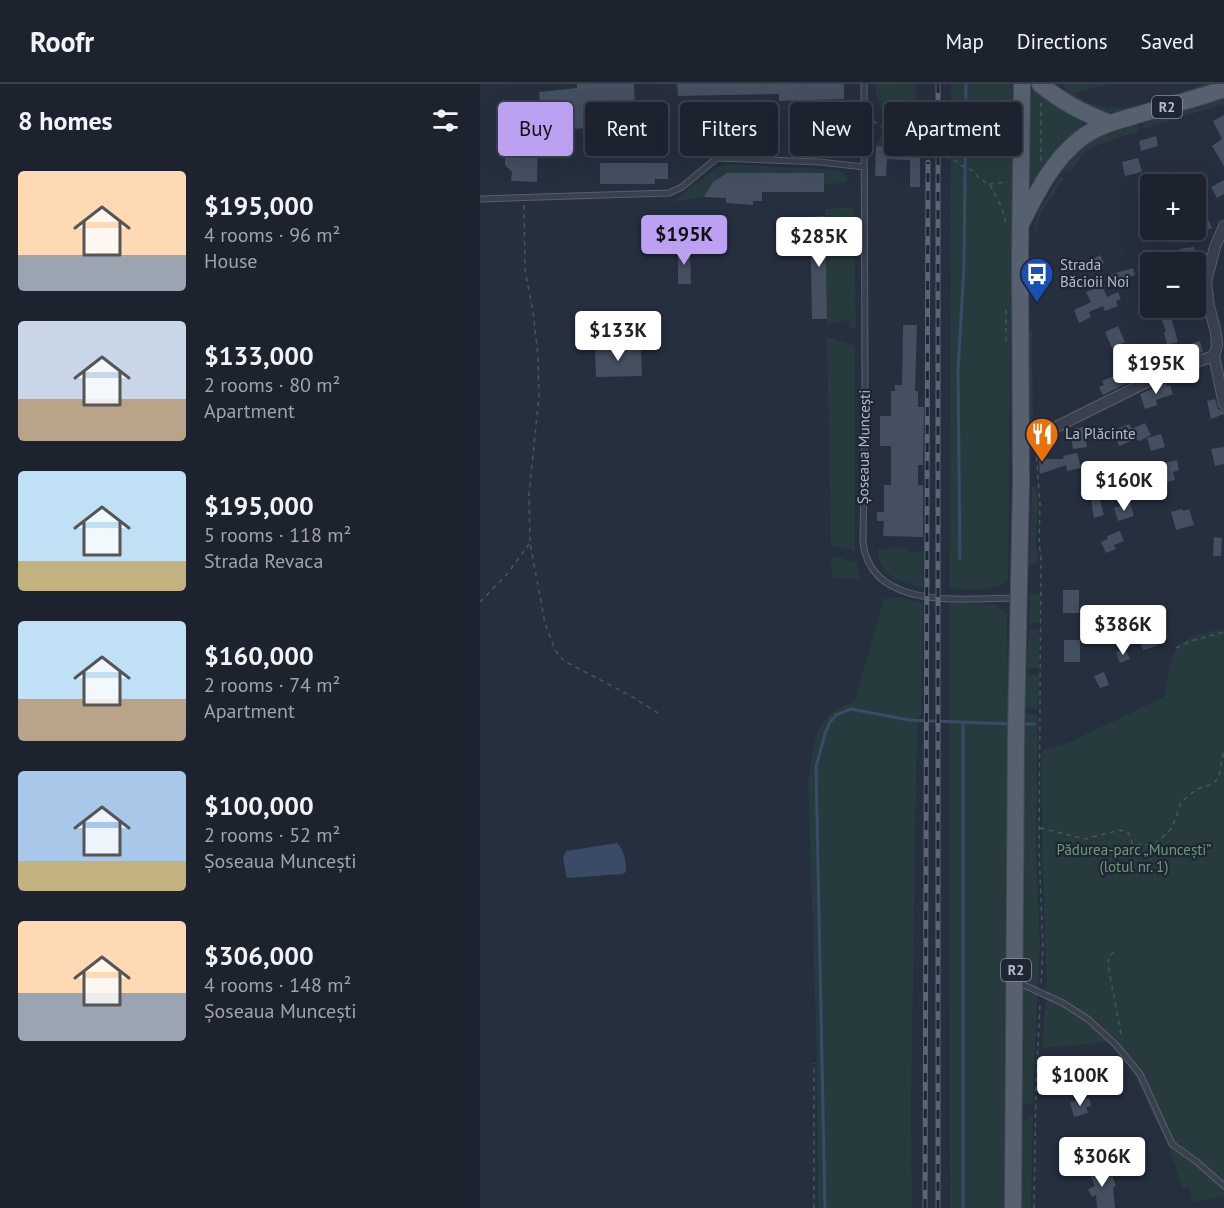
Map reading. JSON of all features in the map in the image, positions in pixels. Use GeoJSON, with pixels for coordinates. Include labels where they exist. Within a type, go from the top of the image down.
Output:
{"type":"FeatureCollection","features":[{"type":"Feature","properties":{"kind":"main road"},"geometry":{"type":"LineString","coordinates":[[1014,228],[1020,180],[1022,84]]}},
{"type":"Feature","properties":{"kind":"main road"},"geometry":{"type":"LineString","coordinates":[[1041,85],[1079,111],[1110,123]]}},
{"type":"Feature","properties":{"kind":"main road","name":"R2"},"geometry":{"type":"LineString","coordinates":[[1013,1208],[1016,733],[1019,598],[1028,438],[1014,228],[1061,158],[1082,138],[1110,123],[1224,89]]}},
{"type":"Feature","properties":{"kind":"street"},"geometry":{"type":"LineString","coordinates":[[1224,225],[1215,247],[1206,282],[1216,333],[1217,346],[1214,356],[1224,404]]}},
{"type":"Feature","properties":{"kind":"street"},"geometry":{"type":"LineString","coordinates":[[1028,438],[1169,371],[1214,356]]}},
{"type":"Feature","properties":{"kind":"lane","name":"Șoseaua Muncești"},"geometry":{"type":"LineString","coordinates":[[864,84],[864,102]]}},
{"type":"Feature","properties":{"kind":"lane","name":"Șoseaua Muncești"},"geometry":{"type":"LineString","coordinates":[[864,156],[863,543],[865,555],[875,573],[904,593],[946,597],[1019,598]]}},
{"type":"Feature","properties":{"kind":"lane"},"geometry":{"type":"LineString","coordinates":[[480,199],[669,193],[682,187],[717,158],[820,162],[864,167]]}},
{"type":"Feature","properties":{"kind":"lane"},"geometry":{"type":"LineString","coordinates":[[1016,981],[1063,1003],[1089,1020],[1119,1048],[1140,1074],[1172,1144],[1224,1186]]}},
{"type":"Feature","properties":{"kind":"path"},"geometry":{"type":"LineString","coordinates":[[1041,85],[1041,164]]}},
{"type":"Feature","properties":{"kind":"path"},"geometry":{"type":"LineString","coordinates":[[872,120],[903,140],[956,161],[972,170],[997,194],[1014,228]]}},
{"type":"Feature","properties":{"kind":"path"},"geometry":{"type":"LineString","coordinates":[[988,184],[1020,180]]}},
{"type":"Feature","properties":{"kind":"path"},"geometry":{"type":"LineString","coordinates":[[524,198],[525,270],[538,356],[539,396],[529,494],[530,543],[545,622],[555,650],[564,661],[631,696],[661,715]]}},
{"type":"Feature","properties":{"kind":"path"},"geometry":{"type":"LineString","coordinates":[[1034,297],[1035,277]]}},
{"type":"Feature","properties":{"kind":"path"},"geometry":{"type":"LineString","coordinates":[[1006,308],[1005,342],[1008,347]]}},
{"type":"Feature","properties":{"kind":"path"},"geometry":{"type":"LineString","coordinates":[[1028,438],[1041,517],[1042,672],[1039,827],[1043,947],[1036,1084],[1034,1208]]}},
{"type":"Feature","properties":{"kind":"path"},"geometry":{"type":"LineString","coordinates":[[480,602],[508,573],[530,543]]}},
{"type":"Feature","properties":{"kind":"path"},"geometry":{"type":"LineString","coordinates":[[1176,648],[1191,641],[1224,632]]}},
{"type":"Feature","properties":{"kind":"path"},"geometry":{"type":"LineString","coordinates":[[1039,827],[1085,839],[1120,830],[1129,833],[1132,843],[1155,844],[1171,829],[1181,802],[1197,789],[1213,784],[1219,777],[1224,749]]}},
{"type":"Feature","properties":{"kind":"path"},"geometry":{"type":"LineString","coordinates":[[1114,952],[1109,956],[1108,965],[1122,1031],[1119,1048]]}},
{"type":"Feature","properties":{"kind":"path"},"geometry":{"type":"LineString","coordinates":[[814,1063],[814,1208]]}},
{"type":"Feature","properties":{"kind":"green space"},"geometry":{"type":"Polygon","coordinates":[[[876,84],[915,84],[916,102],[884,102],[884,114],[876,94],[876,84]]]}},
{"type":"Feature","properties":{"kind":"green space"},"geometry":{"type":"Polygon","coordinates":[[[951,84],[1013,84],[1013,102],[951,102],[951,84]]]}},
{"type":"Feature","properties":{"kind":"green space"},"geometry":{"type":"Polygon","coordinates":[[[1063,84],[1110,84],[1073,93],[1088,102],[1104,107],[1120,107],[1154,101],[1203,84],[1210,84],[1143,108],[1108,112],[1092,109],[1077,101],[1067,94],[1063,84]]]}},
{"type":"Feature","properties":{"kind":"green space"},"geometry":{"type":"Polygon","coordinates":[[[1033,88],[1082,119],[1083,128],[1030,184],[1028,182],[1030,91],[1033,88]]]}},
{"type":"Feature","properties":{"kind":"green space"},"geometry":{"type":"Polygon","coordinates":[[[1224,98],[1224,104],[1143,129],[1143,123],[1224,98]]]}},
{"type":"Feature","properties":{"kind":"green space"},"geometry":{"type":"Polygon","coordinates":[[[1138,124],[1139,131],[1090,148],[1071,169],[1074,171],[1062,172],[1086,145],[1138,124]]]}},
{"type":"Feature","properties":{"kind":"green space"},"geometry":{"type":"Polygon","coordinates":[[[884,129],[884,147],[876,146],[884,129]]]}},
{"type":"Feature","properties":{"kind":"green space"},"geometry":{"type":"Polygon","coordinates":[[[951,156],[1012,156],[1008,581],[995,587],[980,589],[950,588],[951,156]]]}},
{"type":"Feature","properties":{"kind":"green space"},"geometry":{"type":"Polygon","coordinates":[[[726,164],[830,169],[842,172],[848,178],[847,183],[824,184],[824,173],[727,173],[713,182],[704,197],[673,202],[716,168],[726,164]]]}},
{"type":"Feature","properties":{"kind":"green space"},"geometry":{"type":"Polygon","coordinates":[[[1059,177],[1064,177],[1039,218],[1037,234],[1034,229],[1037,213],[1059,177]]]}},
{"type":"Feature","properties":{"kind":"green space"},"geometry":{"type":"Polygon","coordinates":[[[851,207],[854,213],[856,328],[850,328],[849,320],[827,324],[825,209],[851,207]]]}},
{"type":"Feature","properties":{"kind":"green space"},"geometry":{"type":"Polygon","coordinates":[[[1029,331],[1032,331],[1033,431],[1029,433],[1029,331]]]}},
{"type":"Feature","properties":{"kind":"green space"},"geometry":{"type":"Polygon","coordinates":[[[827,337],[855,346],[855,551],[831,546],[827,337]]]}},
{"type":"Feature","properties":{"kind":"green space"},"geometry":{"type":"Polygon","coordinates":[[[1032,486],[1036,486],[1038,506],[1036,544],[1039,563],[1029,566],[1032,486]]]}},
{"type":"Feature","properties":{"kind":"green space"},"geometry":{"type":"Polygon","coordinates":[[[908,548],[909,552],[923,551],[923,587],[892,576],[886,571],[879,558],[878,549],[908,548]]]}},
{"type":"Feature","properties":{"kind":"green space"},"geometry":{"type":"Polygon","coordinates":[[[831,556],[856,562],[861,579],[832,578],[831,556]]]}},
{"type":"Feature","properties":{"kind":"green space"},"geometry":{"type":"Polygon","coordinates":[[[1030,594],[1040,594],[1039,623],[1029,623],[1030,594]]]}},
{"type":"Feature","properties":{"kind":"green space"},"geometry":{"type":"Polygon","coordinates":[[[900,597],[923,603],[921,716],[917,717],[911,1107],[912,1208],[818,1208],[817,1055],[808,781],[815,739],[822,723],[833,712],[855,700],[884,599],[900,597]]]}},
{"type":"Feature","properties":{"kind":"green space"},"geometry":{"type":"Polygon","coordinates":[[[949,603],[996,605],[1007,615],[1008,691],[1011,710],[1006,1208],[950,1208],[949,603]]]}},
{"type":"Feature","properties":{"kind":"green space","name":"Pădurea-parc „Muncești” (lotul nr. 1)"},"geometry":{"type":"Polygon","coordinates":[[[1224,629],[1224,1196],[1192,1202],[1189,1187],[1183,1189],[1170,1150],[1132,1070],[1108,1042],[1042,1048],[1047,987],[1042,849],[1042,750],[1068,743],[1164,697],[1173,656],[1184,641],[1224,629]]]}},
{"type":"Feature","properties":{"kind":"green space"},"geometry":{"type":"Polygon","coordinates":[[[1029,630],[1039,630],[1039,668],[1026,668],[1029,630]]]}},
{"type":"Feature","properties":{"kind":"green space"},"geometry":{"type":"Polygon","coordinates":[[[1026,675],[1040,676],[1038,709],[1024,707],[1026,675]]]}},
{"type":"Feature","properties":{"kind":"green space"},"geometry":{"type":"Polygon","coordinates":[[[1024,714],[1038,715],[1036,849],[1040,946],[1038,988],[1024,981],[1024,714]]]}},
{"type":"Feature","properties":{"kind":"green space"},"geometry":{"type":"Polygon","coordinates":[[[1021,989],[1037,995],[1033,1105],[1022,1102],[1021,989]]]}},
{"type":"Feature","properties":{"kind":"green space"},"geometry":{"type":"Polygon","coordinates":[[[1033,1115],[1031,1208],[1020,1208],[1022,1123],[1027,1117],[1033,1115]]]}},
{"type":"Feature","properties":{"kind":"water"},"geometry":{"type":"Polygon","coordinates":[[[617,843],[624,856],[626,872],[567,878],[563,858],[566,851],[617,843]]]}},
{"type":"Feature","properties":{"kind":"building"},"geometry":{"type":"Polygon","coordinates":[[[577,84],[634,84],[635,102],[585,102],[585,129],[573,129],[573,102],[540,102],[539,92],[577,88],[577,84]]]}},
{"type":"Feature","properties":{"kind":"building"},"geometry":{"type":"Polygon","coordinates":[[[677,84],[844,84],[844,99],[779,101],[779,94],[678,96],[677,84]]]}},
{"type":"Feature","properties":{"kind":"building"},"geometry":{"type":"Polygon","coordinates":[[[1224,115],[1224,166],[1212,146],[1222,139],[1213,121],[1224,115]]]}},
{"type":"Feature","properties":{"kind":"building"},"geometry":{"type":"Polygon","coordinates":[[[1156,136],[1158,146],[1141,151],[1139,141],[1156,136]]]}},
{"type":"Feature","properties":{"kind":"building"},"geometry":{"type":"Polygon","coordinates":[[[876,146],[884,147],[884,156],[920,156],[920,187],[910,187],[910,160],[887,159],[886,176],[875,176],[876,146]]]}},
{"type":"Feature","properties":{"kind":"building"},"geometry":{"type":"Polygon","coordinates":[[[505,156],[538,156],[537,182],[511,181],[512,172],[505,165],[505,156]]]}},
{"type":"Feature","properties":{"kind":"building"},"geometry":{"type":"Polygon","coordinates":[[[1138,158],[1142,172],[1125,176],[1122,162],[1138,158]]]}},
{"type":"Feature","properties":{"kind":"building"},"geometry":{"type":"Polygon","coordinates":[[[600,163],[668,163],[668,179],[655,179],[655,184],[600,184],[600,163]]]}},
{"type":"Feature","properties":{"kind":"building"},"geometry":{"type":"Polygon","coordinates":[[[727,173],[824,173],[824,192],[762,192],[762,201],[753,201],[753,205],[726,203],[726,198],[704,197],[713,182],[727,173]]]}},
{"type":"Feature","properties":{"kind":"building"},"geometry":{"type":"Polygon","coordinates":[[[1224,180],[1224,194],[1217,198],[1211,187],[1224,180]]]}},
{"type":"Feature","properties":{"kind":"building"},"geometry":{"type":"Polygon","coordinates":[[[1206,215],[1212,228],[1206,230],[1206,215]]]}},
{"type":"Feature","properties":{"kind":"building"},"geometry":{"type":"Polygon","coordinates":[[[825,216],[827,319],[812,319],[810,217],[825,216]]]}},
{"type":"Feature","properties":{"kind":"building"},"geometry":{"type":"Polygon","coordinates":[[[1194,247],[1195,252],[1180,252],[1180,249],[1194,247]]]}},
{"type":"Feature","properties":{"kind":"building"},"geometry":{"type":"Polygon","coordinates":[[[678,248],[690,248],[691,284],[678,284],[678,248]]]}},
{"type":"Feature","properties":{"kind":"building"},"geometry":{"type":"Polygon","coordinates":[[[1100,255],[1104,263],[1089,271],[1085,263],[1100,255]]]}},
{"type":"Feature","properties":{"kind":"building"},"geometry":{"type":"Polygon","coordinates":[[[1133,268],[1135,275],[1111,283],[1109,275],[1133,268]]]}},
{"type":"Feature","properties":{"kind":"building"},"geometry":{"type":"Polygon","coordinates":[[[1102,285],[1107,297],[1118,292],[1121,299],[1116,301],[1118,306],[1105,311],[1103,306],[1089,312],[1091,317],[1079,323],[1074,310],[1091,302],[1086,292],[1102,285]]]}},
{"type":"Feature","properties":{"kind":"building"},"geometry":{"type":"Polygon","coordinates":[[[1171,318],[1178,342],[1167,345],[1162,320],[1171,318]]]}},
{"type":"Feature","properties":{"kind":"building"},"geometry":{"type":"Polygon","coordinates":[[[903,325],[917,325],[915,391],[918,391],[918,407],[924,407],[923,465],[918,465],[918,485],[923,485],[923,537],[883,536],[884,521],[877,521],[877,512],[884,512],[884,485],[891,485],[891,446],[880,446],[880,416],[891,416],[891,391],[895,391],[895,385],[902,385],[903,325]]]}},
{"type":"Feature","properties":{"kind":"building"},"geometry":{"type":"Polygon","coordinates":[[[1118,326],[1125,342],[1112,348],[1105,332],[1118,326]]]}},
{"type":"Feature","properties":{"kind":"building"},"geometry":{"type":"Polygon","coordinates":[[[1200,341],[1203,352],[1191,356],[1188,345],[1200,341]]]}},
{"type":"Feature","properties":{"kind":"building"},"geometry":{"type":"Polygon","coordinates":[[[641,347],[642,376],[596,377],[595,348],[641,347]]]}},
{"type":"Feature","properties":{"kind":"building"},"geometry":{"type":"Polygon","coordinates":[[[1133,368],[1136,379],[1103,395],[1099,387],[1104,385],[1102,381],[1133,368]]]}},
{"type":"Feature","properties":{"kind":"building"},"geometry":{"type":"Polygon","coordinates":[[[1166,383],[1167,386],[1170,385],[1173,394],[1156,400],[1157,405],[1145,409],[1140,394],[1166,383]]]}},
{"type":"Feature","properties":{"kind":"building"},"geometry":{"type":"Polygon","coordinates":[[[1215,399],[1218,409],[1224,411],[1224,414],[1211,419],[1207,401],[1215,399]]]}},
{"type":"Feature","properties":{"kind":"building"},"geometry":{"type":"Polygon","coordinates":[[[1145,423],[1151,435],[1140,441],[1135,439],[1119,446],[1114,430],[1129,424],[1132,429],[1145,423]]]}},
{"type":"Feature","properties":{"kind":"building"},"geometry":{"type":"Polygon","coordinates":[[[1083,427],[1087,447],[1073,449],[1071,438],[1074,438],[1073,429],[1083,427]]]}},
{"type":"Feature","properties":{"kind":"building"},"geometry":{"type":"Polygon","coordinates":[[[1161,434],[1165,447],[1151,451],[1147,438],[1161,434]]]}},
{"type":"Feature","properties":{"kind":"building"},"geometry":{"type":"Polygon","coordinates":[[[1224,447],[1224,464],[1215,466],[1211,449],[1224,447]]]}},
{"type":"Feature","properties":{"kind":"building"},"geometry":{"type":"Polygon","coordinates":[[[1077,453],[1081,468],[1067,471],[1066,465],[1040,474],[1039,459],[1064,459],[1063,456],[1077,453]]]}},
{"type":"Feature","properties":{"kind":"building"},"geometry":{"type":"Polygon","coordinates":[[[1177,460],[1179,470],[1173,472],[1175,480],[1159,484],[1157,474],[1160,473],[1157,465],[1177,460]]]}},
{"type":"Feature","properties":{"kind":"building"},"geometry":{"type":"Polygon","coordinates":[[[1098,492],[1104,515],[1094,518],[1090,494],[1098,492]]]}},
{"type":"Feature","properties":{"kind":"building"},"geometry":{"type":"Polygon","coordinates":[[[1130,502],[1134,516],[1118,521],[1114,508],[1130,502]]]}},
{"type":"Feature","properties":{"kind":"building"},"geometry":{"type":"Polygon","coordinates":[[[1182,509],[1183,511],[1189,509],[1194,525],[1176,530],[1171,512],[1182,509]]]}},
{"type":"Feature","properties":{"kind":"building"},"geometry":{"type":"Polygon","coordinates":[[[1120,531],[1124,541],[1114,545],[1116,549],[1106,553],[1101,542],[1108,539],[1107,536],[1120,531]]]}},
{"type":"Feature","properties":{"kind":"building"},"geometry":{"type":"Polygon","coordinates":[[[1214,537],[1222,538],[1221,556],[1213,556],[1214,537]]]}},
{"type":"Feature","properties":{"kind":"building"},"geometry":{"type":"Polygon","coordinates":[[[1063,590],[1079,590],[1079,613],[1063,613],[1063,590]]]}},
{"type":"Feature","properties":{"kind":"building"},"geometry":{"type":"Polygon","coordinates":[[[1154,637],[1157,646],[1143,650],[1140,641],[1154,637]]]}},
{"type":"Feature","properties":{"kind":"building"},"geometry":{"type":"Polygon","coordinates":[[[1064,640],[1080,640],[1080,662],[1064,662],[1064,640]]]}},
{"type":"Feature","properties":{"kind":"building"},"geometry":{"type":"Polygon","coordinates":[[[1125,648],[1130,659],[1120,663],[1116,652],[1125,648]]]}},
{"type":"Feature","properties":{"kind":"building"},"geometry":{"type":"Polygon","coordinates":[[[1104,672],[1109,685],[1100,688],[1094,676],[1104,672]]]}},
{"type":"Feature","properties":{"kind":"building"},"geometry":{"type":"Polygon","coordinates":[[[1089,1098],[1091,1106],[1086,1107],[1088,1113],[1074,1117],[1070,1102],[1089,1098]]]}},
{"type":"Feature","properties":{"kind":"building"},"geometry":{"type":"Polygon","coordinates":[[[1101,1164],[1106,1178],[1112,1175],[1116,1186],[1113,1187],[1115,1208],[1097,1208],[1096,1195],[1092,1197],[1088,1189],[1095,1186],[1088,1170],[1101,1164]]]}},
{"type":"Feature","properties":{"kind":"waterway"},"geometry":{"type":"LineString","coordinates":[[960,559],[958,371],[964,266],[966,84]]}},
{"type":"Feature","properties":{"kind":"waterway"},"geometry":{"type":"LineString","coordinates":[[825,1208],[816,767],[825,734],[836,715],[851,709],[909,720],[1010,724]]}},
{"type":"Feature","properties":{"kind":"waterway"},"geometry":{"type":"LineString","coordinates":[[963,722],[963,1208]]}},
{"type":"Feature","properties":{"kind":"waterway"},"geometry":{"type":"LineString","coordinates":[[1022,724],[1034,724]]}},
{"type":"Feature","properties":{"kind":"railway"},"geometry":{"type":"LineString","coordinates":[[938,84],[938,1208]]}},
{"type":"Feature","properties":{"kind":"railway"},"geometry":{"type":"LineString","coordinates":[[925,1208],[928,162]]}},
{"type":"Feature","properties":{"kind":"place","name":"Strada Băcioii Noi"},"geometry":{"type":"Point","coordinates":[1037,303]}},
{"type":"Feature","properties":{"kind":"place","name":"La Plăcinte"},"geometry":{"type":"Point","coordinates":[1042,463]}}]}
